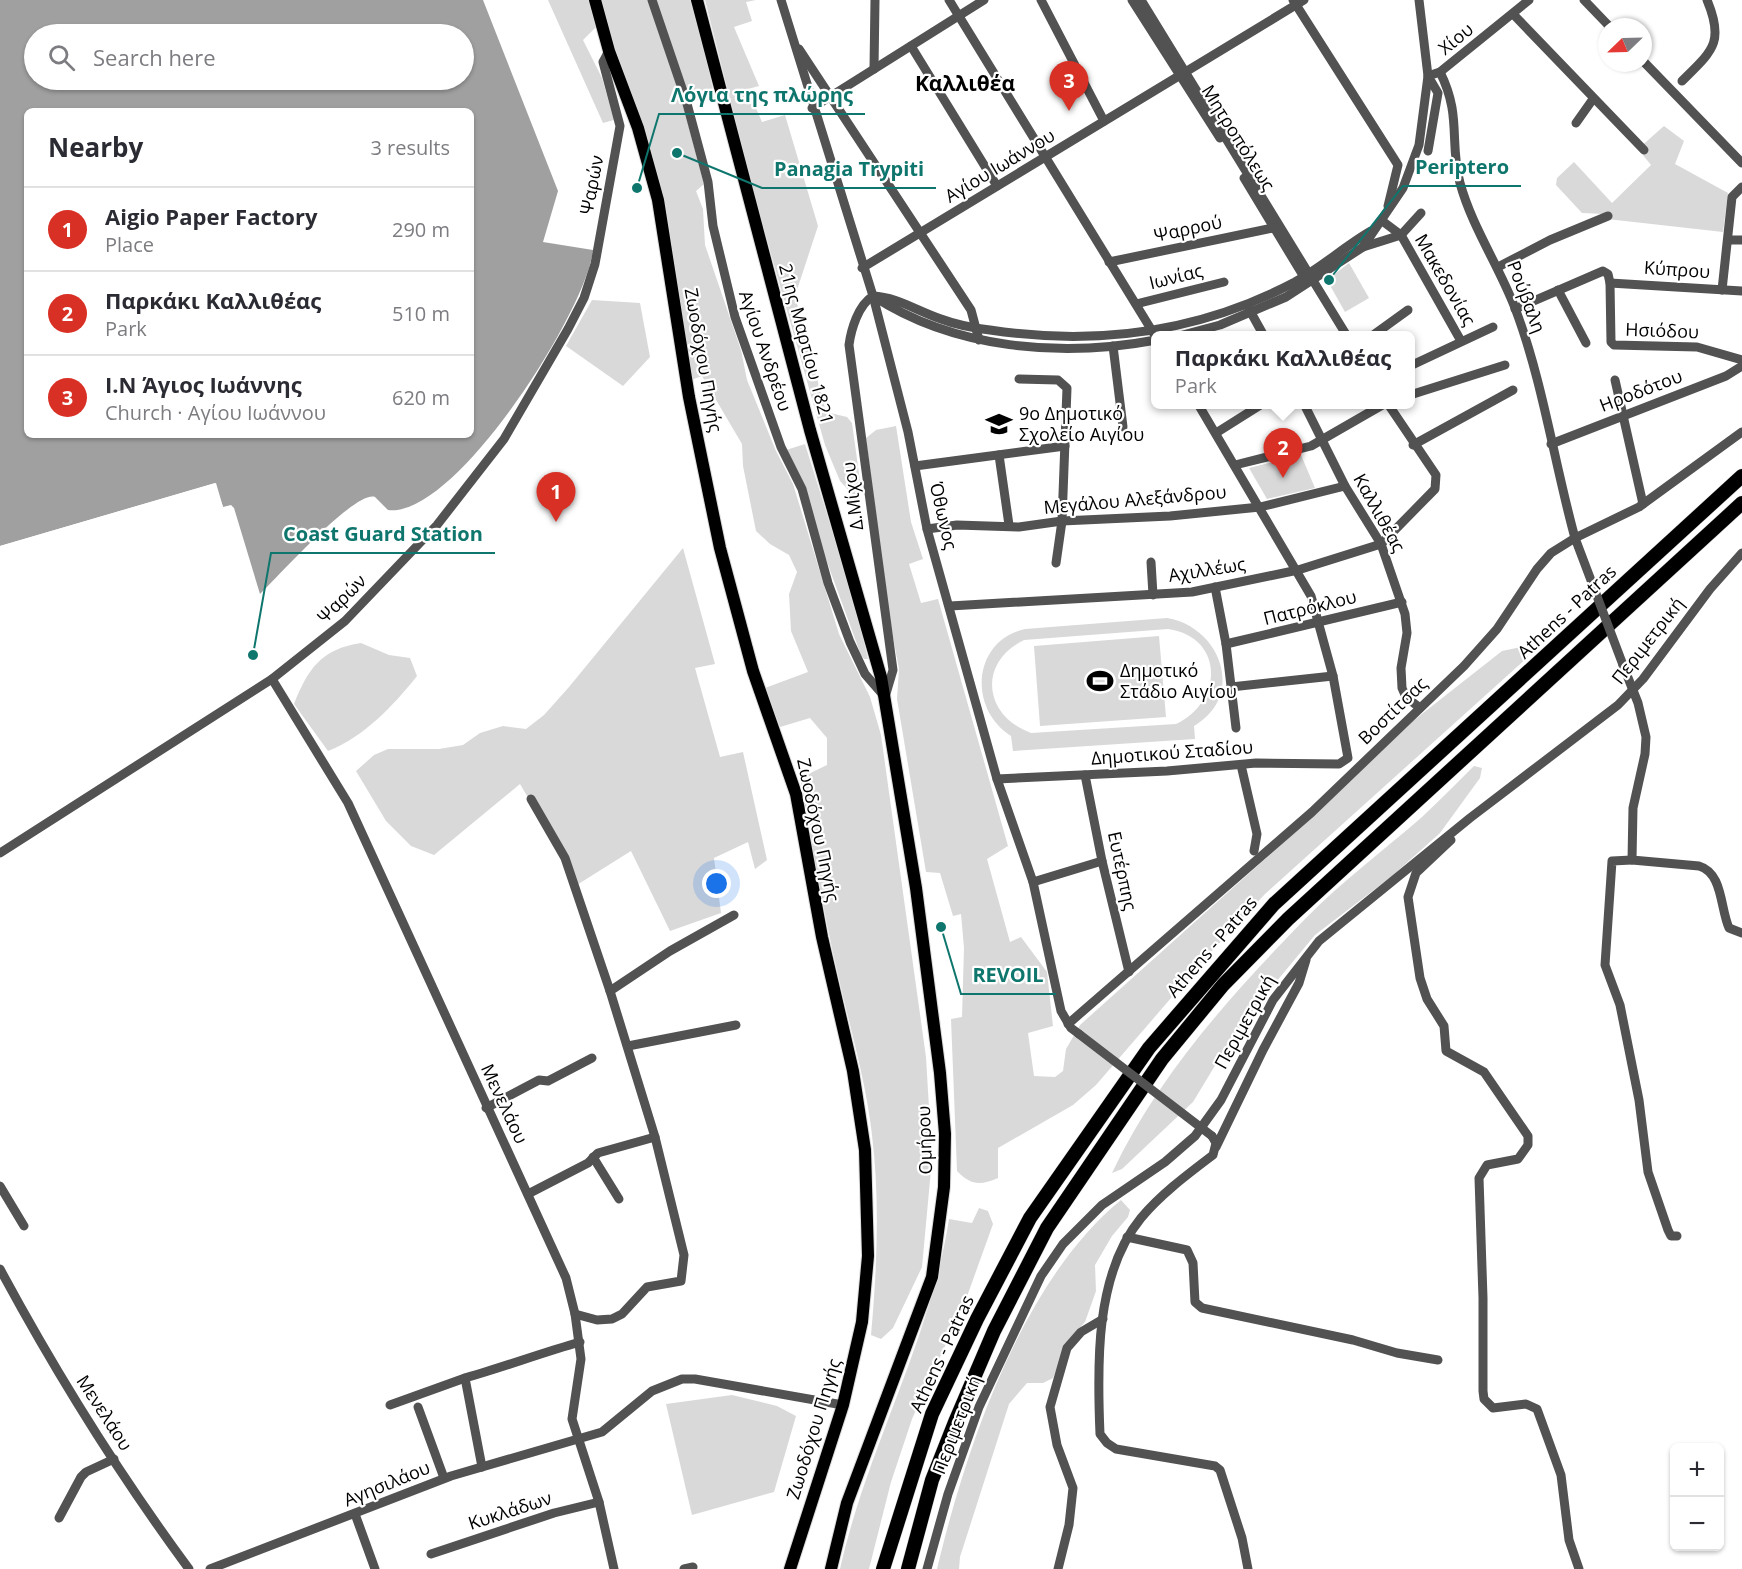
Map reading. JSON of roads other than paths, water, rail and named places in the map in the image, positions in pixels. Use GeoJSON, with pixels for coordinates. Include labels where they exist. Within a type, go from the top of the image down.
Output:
{"type":"FeatureCollection","features":[{"type":"Feature","properties":{"kind":"highway","name":"Athens - Patras"},"geometry":{"type":"LineString","coordinates":[[883,1569],[933,1414],[977,1319],[1030,1218],[1149,1048],[1274,904],[1742,476]]}},
{"type":"Feature","properties":{"kind":"highway","name":"Athens - Patras"},"geometry":{"type":"LineString","coordinates":[[908,1569],[932,1480],[994,1331],[1047,1228],[1162,1059],[1223,985],[1288,919],[1742,504]]}},
{"type":"Feature","properties":{"kind":"main road","name":"Ζωοδόχου Πηγής"},"geometry":{"type":"LineString","coordinates":[[596,0],[609,51],[638,128],[658,200],[689,397],[722,557],[753,671],[796,794],[822,937],[861,1114],[868,1188],[867,1276],[862,1322],[843,1405],[790,1569]]}},
{"type":"Feature","properties":{"kind":"main road","name":"21ης Μαρτίου 1821"},"geometry":{"type":"LineString","coordinates":[[697,0],[810,430],[872,638],[885,697]]}},
{"type":"Feature","properties":{"kind":"main road","name":"Ομήρου"},"geometry":{"type":"LineString","coordinates":[[831,1569],[847,1503],[932,1277],[945,1187],[945,1134],[933,1014],[885,697]]}},
{"type":"Feature","properties":{"kind":"street","name":"Αγίου Ανδρέου"},"geometry":{"type":"LineString","coordinates":[[652,0],[686,100],[708,182],[713,226],[726,289],[769,415],[802,489],[828,582],[850,642],[865,674],[885,697]]}},
{"type":"Feature","properties":{"kind":"street","name":"Όθωνος"},"geometry":{"type":"LineString","coordinates":[[782,0],[862,268],[873,296],[915,466],[927,529],[997,779],[1033,882],[1058,1000],[1068,1024],[1212,1136],[1216,1148]]}},
{"type":"Feature","properties":{"kind":"street"},"geometry":{"type":"LineString","coordinates":[[874,69],[875,0]]}},
{"type":"Feature","properties":{"kind":"street"},"geometry":{"type":"LineString","coordinates":[[949,0],[1151,331]]}},
{"type":"Feature","properties":{"kind":"street"},"geometry":{"type":"LineString","coordinates":[[813,108],[984,0]]}},
{"type":"Feature","properties":{"kind":"street"},"geometry":{"type":"LineString","coordinates":[[1041,0],[1104,121]]}},
{"type":"Feature","properties":{"kind":"street","name":"Μητροπόλεως"},"geometry":{"type":"LineString","coordinates":[[1132,0],[1182,74],[1309,278]]}},
{"type":"Feature","properties":{"kind":"street","name":"Μητροπόλεως"},"geometry":{"type":"LineString","coordinates":[[1140,0],[1273,228],[1344,331]]}},
{"type":"Feature","properties":{"kind":"street"},"geometry":{"type":"LineString","coordinates":[[1169,331],[1246,305],[1309,278],[1371,231],[1381,220],[1403,188],[1419,145],[1428,76],[1419,0]]}},
{"type":"Feature","properties":{"kind":"street","name":"Χίου"},"geometry":{"type":"LineString","coordinates":[[1428,76],[1440,72],[1529,0]]}},
{"type":"Feature","properties":{"kind":"street"},"geometry":{"type":"LineString","coordinates":[[1584,0],[1601,18]]}},
{"type":"Feature","properties":{"kind":"street"},"geometry":{"type":"LineString","coordinates":[[1682,81],[1711,52],[1716,43],[1716,24],[1707,0]]}},
{"type":"Feature","properties":{"kind":"street"},"geometry":{"type":"LineString","coordinates":[[1298,2],[1398,165],[1387,211]]}},
{"type":"Feature","properties":{"kind":"street","name":"Αγίου Ιωάννου"},"geometry":{"type":"LineString","coordinates":[[862,268],[1298,2]]}},
{"type":"Feature","properties":{"kind":"street"},"geometry":{"type":"LineString","coordinates":[[1513,14],[1644,150]]}},
{"type":"Feature","properties":{"kind":"street"},"geometry":{"type":"LineString","coordinates":[[793,40],[971,310],[979,340]]}},
{"type":"Feature","properties":{"kind":"street"},"geometry":{"type":"LineString","coordinates":[[911,46],[998,186]]}},
{"type":"Feature","properties":{"kind":"street","name":"Ψαρών"},"geometry":{"type":"LineString","coordinates":[[0,853],[272,679],[345,621],[437,525],[504,439],[568,329],[584,298],[596,264],[620,126],[603,62],[609,51]]}},
{"type":"Feature","properties":{"kind":"street"},"geometry":{"type":"LineString","coordinates":[[1652,70],[1742,163]]}},
{"type":"Feature","properties":{"kind":"street","name":"Ρούβαλη"},"geometry":{"type":"LineString","coordinates":[[1440,72],[1454,109],[1456,156],[1460,183],[1515,309],[1534,366],[1575,538],[1643,720],[1646,737],[1645,754],[1633,808],[1632,860]]}},
{"type":"Feature","properties":{"kind":"street"},"geometry":{"type":"LineString","coordinates":[[1428,76],[1438,93],[1428,151]]}},
{"type":"Feature","properties":{"kind":"street"},"geometry":{"type":"LineString","coordinates":[[1576,123],[1593,99]]}},
{"type":"Feature","properties":{"kind":"street"},"geometry":{"type":"LineString","coordinates":[[1722,290],[1732,197],[1742,187]]}},
{"type":"Feature","properties":{"kind":"street"},"geometry":{"type":"LineString","coordinates":[[1401,235],[1421,213]]}},
{"type":"Feature","properties":{"kind":"street"},"geometry":{"type":"LineString","coordinates":[[1498,267],[1550,240],[1608,216]]}},
{"type":"Feature","properties":{"kind":"street","name":"Μακεδονίας"},"geometry":{"type":"LineString","coordinates":[[1381,220],[1401,235],[1461,341]]}},
{"type":"Feature","properties":{"kind":"street","name":"Ψαρρού"},"geometry":{"type":"LineString","coordinates":[[1109,262],[1273,228]]}},
{"type":"Feature","properties":{"kind":"street"},"geometry":{"type":"LineString","coordinates":[[1200,331],[1220,326],[1252,313],[1363,247],[1371,231]]}},
{"type":"Feature","properties":{"kind":"street","name":"Μακεδονίας"},"geometry":{"type":"LineString","coordinates":[[1363,247],[1401,235]]}},
{"type":"Feature","properties":{"kind":"street"},"geometry":{"type":"LineString","coordinates":[[1728,240],[1742,240]]}},
{"type":"Feature","properties":{"kind":"street"},"geometry":{"type":"LineString","coordinates":[[1515,309],[1603,271],[1608,274],[1610,283]]}},
{"type":"Feature","properties":{"kind":"street","name":"Ιωνίας"},"geometry":{"type":"LineString","coordinates":[[1136,304],[1224,282]]}},
{"type":"Feature","properties":{"kind":"street","name":"Κύπρου"},"geometry":{"type":"LineString","coordinates":[[1610,283],[1742,291]]}},
{"type":"Feature","properties":{"kind":"street","name":"Ησιόδου"},"geometry":{"type":"LineString","coordinates":[[1610,283],[1611,342],[1615,346],[1697,347],[1742,360]]}},
{"type":"Feature","properties":{"kind":"street"},"geometry":{"type":"LineString","coordinates":[[1558,290],[1586,343]]}},
{"type":"Feature","properties":{"kind":"street","name":"Δ.Μίχου"},"geometry":{"type":"LineString","coordinates":[[873,296],[864,305],[850,332],[849,345],[893,670],[885,697]]}},
{"type":"Feature","properties":{"kind":"street"},"geometry":{"type":"LineString","coordinates":[[873,296],[889,297],[944,321],[977,328],[1064,338],[1151,336]]}},
{"type":"Feature","properties":{"kind":"street"},"geometry":{"type":"LineString","coordinates":[[873,296],[922,323],[979,340],[1068,348],[1113,346],[1151,337]]}},
{"type":"Feature","properties":{"kind":"street"},"geometry":{"type":"LineString","coordinates":[[1246,305],[1261,331]]}},
{"type":"Feature","properties":{"kind":"street"},"geometry":{"type":"LineString","coordinates":[[1378,331],[1408,310]]}},
{"type":"Feature","properties":{"kind":"street"},"geometry":{"type":"LineString","coordinates":[[1415,364],[1492,327]]}},
{"type":"Feature","properties":{"kind":"street"},"geometry":{"type":"LineString","coordinates":[[1113,346],[1123,427]]}},
{"type":"Feature","properties":{"kind":"street"},"geometry":{"type":"LineString","coordinates":[[1415,393],[1505,365]]}},
{"type":"Feature","properties":{"kind":"street","name":"Ηροδότου"},"geometry":{"type":"LineString","coordinates":[[1551,444],[1726,376],[1742,366]]}},
{"type":"Feature","properties":{"kind":"street"},"geometry":{"type":"LineString","coordinates":[[1019,379],[1064,383],[1067,395],[1062,521],[1056,563]]}},
{"type":"Feature","properties":{"kind":"street"},"geometry":{"type":"LineString","coordinates":[[1615,380],[1643,504]]}},
{"type":"Feature","properties":{"kind":"street"},"geometry":{"type":"LineString","coordinates":[[1389,409],[1413,445],[1513,390]]}},
{"type":"Feature","properties":{"kind":"street"},"geometry":{"type":"LineString","coordinates":[[1201,409],[1298,570],[1320,623],[1333,676],[1231,687]]}},
{"type":"Feature","properties":{"kind":"street"},"geometry":{"type":"LineString","coordinates":[[1216,433],[1255,409]]}},
{"type":"Feature","properties":{"kind":"street","name":"Καλλιθέας"},"geometry":{"type":"LineString","coordinates":[[1306,409],[1345,486],[1382,544],[1402,602],[1407,633],[1401,668],[1402,688],[1406,697],[1420,708]]}},
{"type":"Feature","properties":{"kind":"street"},"geometry":{"type":"LineString","coordinates":[[1235,465],[1322,442],[1379,409]]}},
{"type":"Feature","properties":{"kind":"street","name":"Βοστίτσας"},"geometry":{"type":"LineString","coordinates":[[1068,1024],[1304,819],[1473,657],[1497,629],[1545,560],[1575,538],[1617,520],[1643,504],[1742,432]]}},
{"type":"Feature","properties":{"kind":"street","name":"Αχιλλέως"},"geometry":{"type":"LineString","coordinates":[[950,606],[1153,595],[1215,587],[1298,570],[1382,544],[1436,489],[1438,483],[1436,475],[1413,445]]}},
{"type":"Feature","properties":{"kind":"street"},"geometry":{"type":"LineString","coordinates":[[915,466],[1065,446]]}},
{"type":"Feature","properties":{"kind":"street"},"geometry":{"type":"LineString","coordinates":[[999,455],[1009,525]]}},
{"type":"Feature","properties":{"kind":"street","name":"Μεγάλου Αλεξάνδρου"},"geometry":{"type":"LineString","coordinates":[[927,529],[957,525],[1019,527],[1062,521],[1170,516],[1260,507],[1345,486]]}},
{"type":"Feature","properties":{"kind":"street","name":"Περιμετρική"},"geometry":{"type":"LineString","coordinates":[[927,1569],[948,1494],[980,1407],[1041,1276],[1063,1244],[1116,1193],[1165,1162],[1195,1136],[1221,1100],[1272,1000],[1307,954],[1331,930],[1396,881],[1470,818],[1618,705],[1633,691],[1703,598],[1742,553]]}},
{"type":"Feature","properties":{"kind":"street"},"geometry":{"type":"LineString","coordinates":[[1151,562],[1153,595]]}},
{"type":"Feature","properties":{"kind":"street"},"geometry":{"type":"LineString","coordinates":[[1215,587],[1226,644],[1236,728]]}},
{"type":"Feature","properties":{"kind":"street","name":"Πατρόκλου"},"geometry":{"type":"LineString","coordinates":[[1226,644],[1402,602]]}},
{"type":"Feature","properties":{"kind":"street","name":"Δημοτικού Σταδίου"},"geometry":{"type":"LineString","coordinates":[[997,779],[1240,765],[1339,764],[1348,758],[1333,676]]}},
{"type":"Feature","properties":{"kind":"street","name":"Μενελάου"},"geometry":{"type":"LineString","coordinates":[[272,679],[348,802],[486,1108],[566,1278],[580,1342],[580,1372],[572,1411],[575,1430],[580,1439],[599,1502],[614,1569]]}},
{"type":"Feature","properties":{"kind":"street"},"geometry":{"type":"LineString","coordinates":[[1240,765],[1257,834],[1254,851]]}},
{"type":"Feature","properties":{"kind":"street","name":"Ευτέρπης"},"geometry":{"type":"LineString","coordinates":[[1085,775],[1102,861],[1129,972]]}},
{"type":"Feature","properties":{"kind":"street"},"geometry":{"type":"LineString","coordinates":[[531,799],[565,858],[610,991],[655,1137],[684,1255],[681,1281],[647,1287],[622,1314],[612,1319],[597,1320],[575,1314]]}},
{"type":"Feature","properties":{"kind":"street"},"geometry":{"type":"LineString","coordinates":[[1470,818],[1416,873],[1408,897],[1420,978],[1427,999],[1444,1026],[1446,1051],[1484,1072],[1528,1136],[1528,1145],[1518,1159],[1487,1165],[1479,1178],[1483,1391],[1484,1399],[1493,1408],[1526,1404],[1537,1409],[1561,1475],[1569,1540],[1579,1569]]}},
{"type":"Feature","properties":{"kind":"street"},"geometry":{"type":"LineString","coordinates":[[1677,1236],[1671,1236],[1668,1230],[1648,1172],[1639,1100],[1620,1005],[1605,965],[1612,861],[1632,860],[1699,866],[1710,870],[1729,928],[1742,933]]}},
{"type":"Feature","properties":{"kind":"street"},"geometry":{"type":"LineString","coordinates":[[1033,882],[1102,861]]}},
{"type":"Feature","properties":{"kind":"street"},"geometry":{"type":"LineString","coordinates":[[610,991],[670,951],[734,915]]}},
{"type":"Feature","properties":{"kind":"street"},"geometry":{"type":"LineString","coordinates":[[1248,1569],[1242,1539],[1220,1470],[1215,1466],[1116,1449],[1100,1434],[1103,1319],[1109,1278],[1127,1237],[1148,1209],[1213,1155],[1263,1050],[1299,983],[1307,954]]}},
{"type":"Feature","properties":{"kind":"street"},"geometry":{"type":"LineString","coordinates":[[628,1046],[736,1025]]}},
{"type":"Feature","properties":{"kind":"street"},"geometry":{"type":"LineString","coordinates":[[486,1108],[539,1080],[548,1081],[592,1058]]}},
{"type":"Feature","properties":{"kind":"street"},"geometry":{"type":"LineString","coordinates":[[528,1194],[588,1163],[598,1153],[655,1137]]}},
{"type":"Feature","properties":{"kind":"street"},"geometry":{"type":"LineString","coordinates":[[593,1157],[619,1199]]}},
{"type":"Feature","properties":{"kind":"street"},"geometry":{"type":"LineString","coordinates":[[0,1186],[24,1226]]}},
{"type":"Feature","properties":{"kind":"street"},"geometry":{"type":"LineString","coordinates":[[1127,1237],[1187,1250],[1192,1263],[1195,1302],[1202,1308],[1343,1338],[1397,1353],[1438,1360]]}},
{"type":"Feature","properties":{"kind":"street","name":"Μενελάου"},"geometry":{"type":"LineString","coordinates":[[0,1269],[56,1369],[189,1569]]}},
{"type":"Feature","properties":{"kind":"street"},"geometry":{"type":"LineString","coordinates":[[1058,1569],[1069,1525],[1073,1488],[1057,1445],[1050,1407],[1067,1348],[1081,1332],[1103,1319]]}},
{"type":"Feature","properties":{"kind":"street"},"geometry":{"type":"LineString","coordinates":[[390,1405],[465,1378],[510,1365],[525,1357],[580,1342]]}},
{"type":"Feature","properties":{"kind":"street"},"geometry":{"type":"LineString","coordinates":[[465,1378],[482,1467]]}},
{"type":"Feature","properties":{"kind":"street","name":"Αγησιλάου"},"geometry":{"type":"LineString","coordinates":[[210,1569],[444,1478],[607,1430],[652,1391],[676,1381],[696,1379],[843,1405]]}},
{"type":"Feature","properties":{"kind":"street"},"geometry":{"type":"LineString","coordinates":[[418,1407],[444,1478]]}},
{"type":"Feature","properties":{"kind":"street"},"geometry":{"type":"LineString","coordinates":[[59,1518],[81,1477],[86,1472],[114,1459]]}},
{"type":"Feature","properties":{"kind":"street","name":"Κυκλάδων"},"geometry":{"type":"LineString","coordinates":[[431,1554],[554,1513],[599,1502]]}},
{"type":"Feature","properties":{"kind":"street"},"geometry":{"type":"LineString","coordinates":[[355,1514],[375,1569]]}},
{"type":"Feature","properties":{"kind":"place","name":"Ι.Ν Άγιος Ιωάννης"},"geometry":{"type":"Point","coordinates":[1069,111]}},
{"type":"Feature","properties":{"kind":"place","name":"Panagia Trypiti"},"geometry":{"type":"Point","coordinates":[677,153]}},
{"type":"Feature","properties":{"kind":"place","name":"Λόγια της πλώρης"},"geometry":{"type":"Point","coordinates":[637,188]}},
{"type":"Feature","properties":{"kind":"place","name":"Periptero"},"geometry":{"type":"Point","coordinates":[1329,280]}},
{"type":"Feature","properties":{"kind":"place","name":"9ο Δημοτικό Σχολείο Αιγίου"},"geometry":{"type":"Point","coordinates":[999,424]}},
{"type":"Feature","properties":{"kind":"place","name":"Παρκάκι Καλλιθέας"},"geometry":{"type":"Point","coordinates":[1283,478]}},
{"type":"Feature","properties":{"kind":"place","name":"Aigio Paper Factory"},"geometry":{"type":"Point","coordinates":[556,522]}},
{"type":"Feature","properties":{"kind":"place","name":"Coast Guard Station"},"geometry":{"type":"Point","coordinates":[253,655]}},
{"type":"Feature","properties":{"kind":"place","name":"Δημοτικό Στάδιο Αιγίου"},"geometry":{"type":"Point","coordinates":[1100,681]}},
{"type":"Feature","properties":{"kind":"place","name":"REVOIL"},"geometry":{"type":"Point","coordinates":[941,927]}},
{"type":"Feature","properties":{"kind":"district","name":"Καλλιθέα"},"geometry":{"type":"Point","coordinates":[965,84]}}]}
